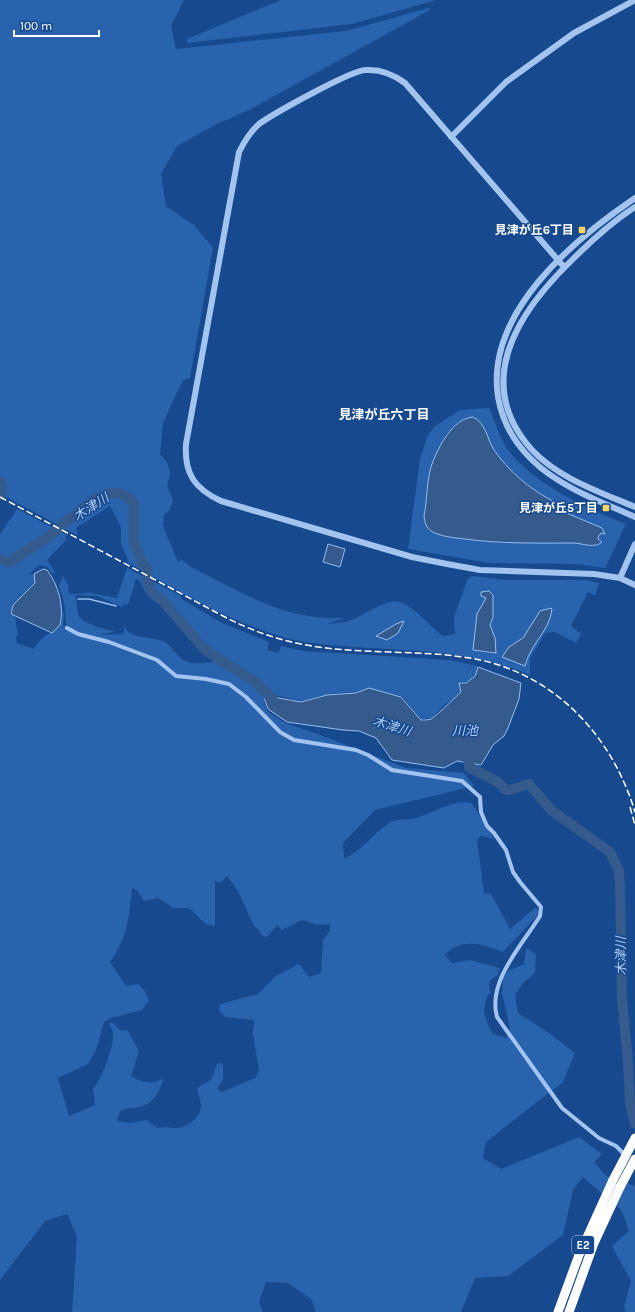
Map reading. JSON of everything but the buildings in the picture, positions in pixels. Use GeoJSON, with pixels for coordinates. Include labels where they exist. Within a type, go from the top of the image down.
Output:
{"type":"FeatureCollection","features":[{"type":"Feature","properties":{"kind":"highway","name":"E2"},"geometry":{"type":"LineString","coordinates":[[558,1312],[579,1255],[613,1180],[635,1138]]}},
{"type":"Feature","properties":{"kind":"highway","name":"E2"},"geometry":{"type":"LineString","coordinates":[[569,1312],[594,1243],[635,1159]]}},
{"type":"Feature","properties":{"kind":"street"},"geometry":{"type":"LineString","coordinates":[[451,136],[506,82],[574,33],[635,0]]}},
{"type":"Feature","properties":{"kind":"street"},"geometry":{"type":"LineString","coordinates":[[564,267],[401,80],[385,71],[364,70],[346,76],[259,125],[244,142],[236,161],[186,444],[186,462],[196,485],[206,494],[221,501],[412,557],[480,570],[568,572],[620,578],[635,585]]}},
{"type":"Feature","properties":{"kind":"street"},"geometry":{"type":"LineString","coordinates":[[635,198],[614,212],[558,260],[526,298],[514,316],[505,337],[499,354],[497,372],[500,404],[506,423],[514,439],[541,468],[556,480],[635,517]]}},
{"type":"Feature","properties":{"kind":"street"},"geometry":{"type":"LineString","coordinates":[[635,207],[591,241],[564,267],[533,303],[521,321],[512,340],[507,354],[504,372],[507,403],[512,420],[532,450],[546,462],[577,481],[635,507]]}},
{"type":"Feature","properties":{"kind":"street"},"geometry":{"type":"LineString","coordinates":[[620,578],[635,544]]}},
{"type":"Feature","properties":{"kind":"street"},"geometry":{"type":"LineString","coordinates":[[67,628],[78,634],[109,642],[157,660],[176,676],[206,679],[229,684],[246,697],[280,732],[294,740],[356,750],[368,755],[392,770],[462,781],[467,784],[480,797],[480,812],[487,826],[506,850],[513,872],[541,907],[540,916],[505,969],[494,1008],[497,1017],[562,1108],[599,1138],[616,1146],[635,1166]]}},
{"type":"Feature","properties":{"kind":"shaded area"},"geometry":{"type":"Polygon","coordinates":[[[0,0],[184,0],[171,26],[176,49],[346,31],[429,8],[430,10],[251,109],[217,124],[177,146],[161,174],[166,206],[195,226],[213,248],[190,378],[183,380],[163,423],[160,454],[168,464],[170,473],[167,486],[173,500],[170,510],[164,515],[163,526],[178,562],[182,560],[191,567],[235,590],[282,610],[314,617],[344,618],[327,624],[345,622],[387,603],[399,602],[411,608],[443,636],[455,634],[454,617],[468,578],[472,576],[507,580],[586,580],[599,583],[595,596],[588,592],[571,626],[581,634],[576,643],[555,632],[545,633],[530,658],[530,675],[503,665],[476,658],[422,651],[340,646],[312,643],[289,638],[265,631],[216,611],[127,562],[128,560],[121,543],[121,527],[110,506],[76,528],[78,533],[77,535],[0,494],[0,0]],[[486,598],[476,625],[473,650],[491,653],[494,646],[493,632],[490,625],[492,611],[486,598]]]}},
{"type":"Feature","properties":{"kind":"shaded area"},"geometry":{"type":"Polygon","coordinates":[[[281,0],[436,0],[352,24],[187,43],[187,39],[281,0]]]}},
{"type":"Feature","properties":{"kind":"shaded area"},"geometry":{"type":"Polygon","coordinates":[[[489,408],[505,446],[532,474],[578,503],[626,524],[605,568],[576,564],[489,563],[408,549],[420,459],[428,435],[435,426],[460,410],[489,408]],[[473,417],[460,421],[446,434],[432,464],[424,516],[428,528],[435,533],[457,538],[501,543],[576,543],[595,546],[602,542],[598,539],[599,534],[604,533],[602,528],[564,512],[565,509],[568,509],[547,498],[518,477],[491,446],[483,428],[473,417]]]}},
{"type":"Feature","properties":{"kind":"shaded area"},"geometry":{"type":"Polygon","coordinates":[[[17,509],[67,535],[65,537],[67,539],[47,560],[55,572],[53,574],[47,567],[39,565],[30,573],[31,575],[34,574],[34,583],[12,606],[10,614],[15,617],[18,635],[16,638],[17,643],[34,649],[39,641],[59,627],[61,621],[60,598],[64,616],[63,625],[66,626],[65,607],[59,585],[63,576],[68,585],[69,594],[90,593],[117,598],[127,568],[181,596],[180,598],[222,623],[269,642],[267,650],[278,653],[281,646],[304,651],[450,660],[478,666],[472,678],[467,681],[459,682],[460,692],[455,699],[445,704],[432,718],[421,719],[402,696],[368,688],[357,692],[328,694],[301,701],[274,695],[266,686],[261,692],[267,711],[285,723],[406,768],[464,773],[474,786],[375,810],[343,843],[344,859],[356,852],[383,827],[392,821],[413,819],[451,804],[465,802],[471,803],[479,814],[494,839],[481,836],[477,840],[484,893],[491,894],[510,929],[536,907],[539,914],[503,952],[480,945],[465,944],[451,949],[445,955],[452,963],[470,960],[500,968],[498,975],[490,982],[489,987],[491,993],[488,995],[484,1011],[486,1020],[493,1034],[506,1038],[510,1028],[502,993],[503,977],[508,971],[524,964],[526,948],[536,954],[535,973],[523,983],[515,995],[518,1013],[546,1031],[575,1053],[563,1082],[486,1142],[483,1158],[501,1169],[579,1137],[602,1154],[594,1162],[606,1176],[635,1186],[635,1312],[626,1312],[624,1307],[631,1281],[612,1246],[629,1231],[622,1211],[583,1177],[573,1190],[563,1235],[508,1276],[475,1278],[461,1312],[316,1312],[311,1299],[288,1283],[266,1282],[259,1302],[263,1312],[72,1312],[77,1236],[67,1214],[45,1221],[0,1280],[0,534],[17,509]],[[136,579],[129,602],[127,605],[123,604],[122,607],[97,596],[75,595],[79,616],[81,619],[90,624],[116,631],[100,635],[124,634],[124,626],[130,633],[156,639],[168,644],[180,657],[188,662],[198,663],[216,661],[209,650],[190,631],[172,607],[160,604],[148,596],[140,581],[136,579]],[[227,876],[220,883],[215,881],[215,926],[206,924],[189,908],[174,908],[158,898],[144,901],[137,890],[132,888],[127,926],[121,944],[110,962],[126,986],[138,984],[144,990],[149,1000],[142,1010],[111,1018],[104,1022],[96,1050],[88,1064],[58,1078],[69,1116],[95,1105],[93,1089],[100,1078],[110,1054],[113,1031],[109,1024],[112,1022],[120,1030],[128,1031],[139,1051],[131,1076],[150,1083],[163,1079],[158,1093],[152,1100],[144,1106],[120,1111],[117,1121],[130,1123],[146,1120],[158,1128],[182,1127],[195,1119],[198,1115],[201,1102],[197,1088],[211,1080],[217,1064],[223,1063],[223,1079],[217,1089],[222,1092],[255,1078],[259,1071],[253,1034],[254,1020],[225,1017],[219,1010],[220,1004],[258,994],[276,976],[299,964],[309,977],[321,973],[323,940],[330,931],[330,924],[318,925],[302,920],[282,930],[277,925],[267,937],[262,936],[259,930],[254,926],[238,891],[227,876]]]}},
{"type":"Feature","properties":{"kind":"water"},"geometry":{"type":"Polygon","coordinates":[[[473,417],[484,427],[494,450],[518,477],[537,492],[569,509],[565,509],[564,512],[602,528],[605,534],[601,533],[598,539],[602,542],[592,545],[573,543],[492,542],[450,537],[432,532],[426,524],[424,516],[430,469],[438,449],[447,434],[465,419],[473,417]]]}},
{"type":"Feature","properties":{"kind":"water"},"geometry":{"type":"Polygon","coordinates":[[[328,544],[345,549],[340,567],[323,562],[328,544]]]}},
{"type":"Feature","properties":{"kind":"water"},"geometry":{"type":"Polygon","coordinates":[[[43,569],[47,570],[55,583],[61,603],[60,625],[52,633],[11,614],[13,605],[35,583],[34,574],[43,569]]]}},
{"type":"Feature","properties":{"kind":"water"},"geometry":{"type":"Polygon","coordinates":[[[489,591],[493,595],[493,617],[490,625],[495,638],[496,653],[473,650],[477,614],[486,598],[481,596],[481,592],[489,591]]]}},
{"type":"Feature","properties":{"kind":"water"},"geometry":{"type":"Polygon","coordinates":[[[551,608],[548,624],[531,651],[525,666],[502,657],[509,647],[523,638],[540,611],[551,608]]]}},
{"type":"Feature","properties":{"kind":"water"},"geometry":{"type":"Polygon","coordinates":[[[404,621],[398,633],[387,640],[376,636],[396,624],[404,621]]]}},
{"type":"Feature","properties":{"kind":"water","name":"川池"},"geometry":{"type":"Polygon","coordinates":[[[478,667],[521,683],[519,699],[508,728],[504,736],[493,745],[481,765],[457,761],[444,768],[392,760],[376,738],[359,731],[287,722],[268,709],[262,692],[266,688],[273,697],[301,702],[327,695],[356,693],[369,688],[401,697],[421,720],[428,720],[437,715],[461,692],[459,683],[466,683],[475,676],[478,667]]]}},
{"type":"Feature","properties":{"kind":"waterway","name":"木津川"},"geometry":{"type":"LineString","coordinates":[[0,481],[2,488],[0,496]]}},
{"type":"Feature","properties":{"kind":"waterway","name":"木津川"},"geometry":{"type":"LineString","coordinates":[[0,559],[10,562],[98,499],[113,493],[119,493],[125,496],[134,503],[134,541],[142,563],[147,569],[148,582],[152,593],[161,599],[205,650],[254,681],[273,700]]}},
{"type":"Feature","properties":{"kind":"waterway"},"geometry":{"type":"LineString","coordinates":[[78,599],[89,599],[116,606]]}},
{"type":"Feature","properties":{"kind":"waterway","name":"木津川"},"geometry":{"type":"LineString","coordinates":[[460,755],[469,759],[469,767],[498,782],[506,790],[529,784],[551,810],[610,852],[619,871],[622,1000],[628,1060],[630,1103],[635,1124]]}},
{"type":"Feature","properties":{"kind":"railway"},"geometry":{"type":"LineString","coordinates":[[0,497],[223,616],[266,635],[312,646],[349,650],[425,653],[463,657],[494,664],[523,675],[549,690],[572,709],[593,731],[610,756],[624,783],[635,812]]}},
{"type":"Feature","properties":{"kind":"railway"},"geometry":{"type":"LineString","coordinates":[[630,807],[635,825]]}},
{"type":"Feature","properties":{"kind":"place","name":"見津が丘6丁目"},"geometry":{"type":"Point","coordinates":[582,230]}},
{"type":"Feature","properties":{"kind":"place","name":"見津が丘5丁目"},"geometry":{"type":"Point","coordinates":[606,508]}},
{"type":"Feature","properties":{"kind":"district","name":"見津が丘六丁目"},"geometry":{"type":"Point","coordinates":[384,414]}}]}
